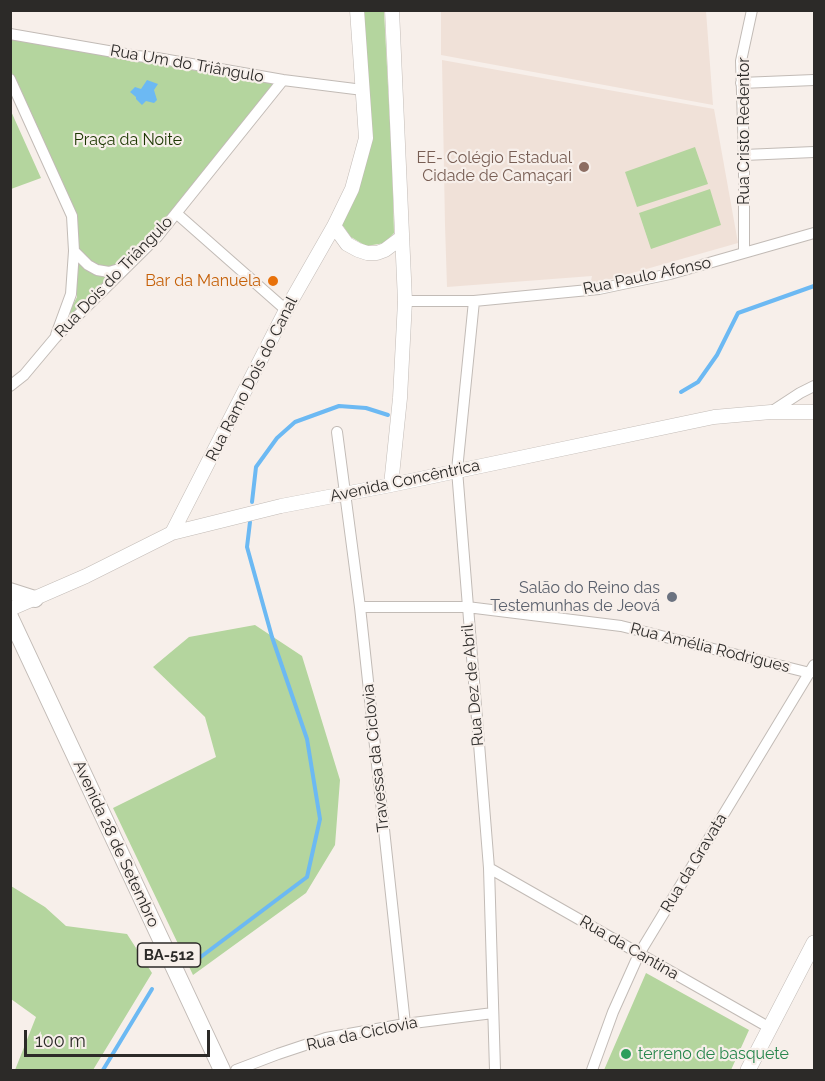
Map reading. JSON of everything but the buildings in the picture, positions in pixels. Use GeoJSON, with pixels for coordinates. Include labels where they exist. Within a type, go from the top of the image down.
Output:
{"type":"FeatureCollection","features":[{"type":"Feature","properties":{"kind":"main road"},"geometry":{"type":"LineString","coordinates":[[10,591],[35,599]]}},
{"type":"Feature","properties":{"kind":"main road","name":"Avenida 28 de Setembro"},"geometry":{"type":"LineString","coordinates":[[10,617],[222,1071]]}},
{"type":"Feature","properties":{"kind":"main road"},"geometry":{"type":"LineString","coordinates":[[748,1071],[814,943]]}},
{"type":"Feature","properties":{"kind":"street","name":"Rua Ramo Dois do Canal"},"geometry":{"type":"LineString","coordinates":[[172,533],[286,310],[334,226],[352,189],[365,140],[357,10]]}},
{"type":"Feature","properties":{"kind":"street"},"geometry":{"type":"LineString","coordinates":[[391,485],[400,398],[405,301],[393,10]]}},
{"type":"Feature","properties":{"kind":"street","name":"Rua Cristo Redentor"},"geometry":{"type":"LineString","coordinates":[[744,252],[741,61],[752,10]]}},
{"type":"Feature","properties":{"kind":"street","name":"Rua Um do Triângulo"},"geometry":{"type":"LineString","coordinates":[[10,34],[283,80],[363,90]]}},
{"type":"Feature","properties":{"kind":"street"},"geometry":{"type":"LineString","coordinates":[[10,79],[72,216],[74,251],[71,294],[55,338]]}},
{"type":"Feature","properties":{"kind":"street","name":"Rua Dois do Triângulo"},"geometry":{"type":"LineString","coordinates":[[10,386],[24,375],[55,338],[158,237],[283,80]]}},
{"type":"Feature","properties":{"kind":"street"},"geometry":{"type":"LineString","coordinates":[[741,83],[814,80]]}},
{"type":"Feature","properties":{"kind":"street"},"geometry":{"type":"LineString","coordinates":[[744,155],[814,152]]}},
{"type":"Feature","properties":{"kind":"street"},"geometry":{"type":"LineString","coordinates":[[176,213],[286,310]]}},
{"type":"Feature","properties":{"kind":"street"},"geometry":{"type":"LineString","coordinates":[[334,226],[347,244],[367,253],[385,250],[401,238]]}},
{"type":"Feature","properties":{"kind":"street","name":"Rua Paulo Afonso"},"geometry":{"type":"LineString","coordinates":[[405,301],[474,301],[599,289],[670,274],[814,233]]}},
{"type":"Feature","properties":{"kind":"street"},"geometry":{"type":"LineString","coordinates":[[385,250],[403,261]]}},
{"type":"Feature","properties":{"kind":"street"},"geometry":{"type":"LineString","coordinates":[[74,251],[88,265],[97,270],[108,272],[127,267]]}},
{"type":"Feature","properties":{"kind":"street","name":"Rua Dez de Abril"},"geometry":{"type":"LineString","coordinates":[[474,301],[457,470],[489,868],[495,1071]]}},
{"type":"Feature","properties":{"kind":"street"},"geometry":{"type":"LineString","coordinates":[[771,412],[814,386]]}},
{"type":"Feature","properties":{"kind":"street","name":"Avenida Concêntrica"},"geometry":{"type":"LineString","coordinates":[[10,609],[172,533],[281,506],[714,417],[771,412],[814,412]]}},
{"type":"Feature","properties":{"kind":"street","name":"Travessa da Ciclovia"},"geometry":{"type":"LineString","coordinates":[[337,432],[360,607],[405,1023]]}},
{"type":"Feature","properties":{"kind":"street","name":"Rua Amélia Rodrigues"},"geometry":{"type":"LineString","coordinates":[[360,607],[467,607],[621,626],[812,669]]}},
{"type":"Feature","properties":{"kind":"street","name":"Rua da Gravata"},"geometry":{"type":"LineString","coordinates":[[592,1071],[613,1012],[639,954],[812,669]]}},
{"type":"Feature","properties":{"kind":"street","name":"Rua da Cantina"},"geometry":{"type":"LineString","coordinates":[[489,868],[770,1028]]}},
{"type":"Feature","properties":{"kind":"street","name":"Rua da Ciclovia"},"geometry":{"type":"LineString","coordinates":[[236,1071],[326,1038],[405,1023],[493,1013]]}},
{"type":"Feature","properties":{"kind":"shaded area"},"geometry":{"type":"Polygon","coordinates":[[[441,11],[706,11],[713,105],[441,55],[441,11]]]}},
{"type":"Feature","properties":{"kind":"shaded area","name":"EE- Colégio Estadual Cidade de Camaçari"},"geometry":{"type":"Polygon","coordinates":[[[442,60],[714,109],[738,243],[590,285],[592,276],[447,287],[442,60]]]}},
{"type":"Feature","properties":{"kind":"green space"},"geometry":{"type":"Polygon","coordinates":[[[357,11],[384,11],[392,161],[394,233],[385,243],[366,246],[351,237],[341,223],[365,140],[357,11]]]}},
{"type":"Feature","properties":{"kind":"green space","name":"Praça da Noite"},"geometry":{"type":"Polygon","coordinates":[[[10,39],[275,84],[155,232],[60,330],[77,297],[74,213],[11,71],[10,39]]]}},
{"type":"Feature","properties":{"kind":"green space"},"geometry":{"type":"Polygon","coordinates":[[[10,109],[41,178],[11,189],[10,188],[10,109]]]}},
{"type":"Feature","properties":{"kind":"green space"},"geometry":{"type":"Polygon","coordinates":[[[695,147],[708,184],[637,207],[625,172],[695,147]]]}},
{"type":"Feature","properties":{"kind":"green space"},"geometry":{"type":"Polygon","coordinates":[[[710,189],[721,225],[651,249],[639,213],[710,189]]]}},
{"type":"Feature","properties":{"kind":"green space"},"geometry":{"type":"Polygon","coordinates":[[[255,625],[302,656],[340,780],[335,845],[306,893],[193,975],[113,808],[216,757],[205,717],[153,667],[189,637],[255,625]]]}},
{"type":"Feature","properties":{"kind":"green space"},"geometry":{"type":"Polygon","coordinates":[[[11,886],[45,907],[66,926],[127,934],[152,973],[93,1070],[15,1070],[36,1017],[11,999],[11,886]]]}},
{"type":"Feature","properties":{"kind":"green space"},"geometry":{"type":"Polygon","coordinates":[[[646,973],[749,1030],[731,1070],[604,1070],[646,973]]]}},
{"type":"Feature","properties":{"kind":"water"},"geometry":{"type":"Polygon","coordinates":[[[147,80],[158,84],[154,90],[157,100],[154,103],[146,101],[142,105],[130,92],[135,87],[141,89],[147,80]]]}},
{"type":"Feature","properties":{"kind":"waterway"},"geometry":{"type":"LineString","coordinates":[[681,392],[698,382],[717,355],[738,313],[814,286]]}},
{"type":"Feature","properties":{"kind":"waterway"},"geometry":{"type":"LineString","coordinates":[[252,502],[256,467],[277,438],[295,422],[339,406],[366,408],[388,415]]}},
{"type":"Feature","properties":{"kind":"waterway"},"geometry":{"type":"LineString","coordinates":[[198,959],[307,877],[320,819],[307,739],[272,637],[247,547],[250,522]]}},
{"type":"Feature","properties":{"kind":"waterway"},"geometry":{"type":"LineString","coordinates":[[103,1070],[152,989]]}},
{"type":"Feature","properties":{"kind":"place","name":"EE- Colégio Estadual Cidade de Camaçari"},"geometry":{"type":"Point","coordinates":[584,167]}},
{"type":"Feature","properties":{"kind":"place","name":"Bar da Manuela"},"geometry":{"type":"Point","coordinates":[273,281]}},
{"type":"Feature","properties":{"kind":"place","name":"Salão do Reino das Testemunhas de Jeová"},"geometry":{"type":"Point","coordinates":[672,597]}},
{"type":"Feature","properties":{"kind":"place","name":"terreno de basquete"},"geometry":{"type":"Point","coordinates":[626,1054]}}]}
